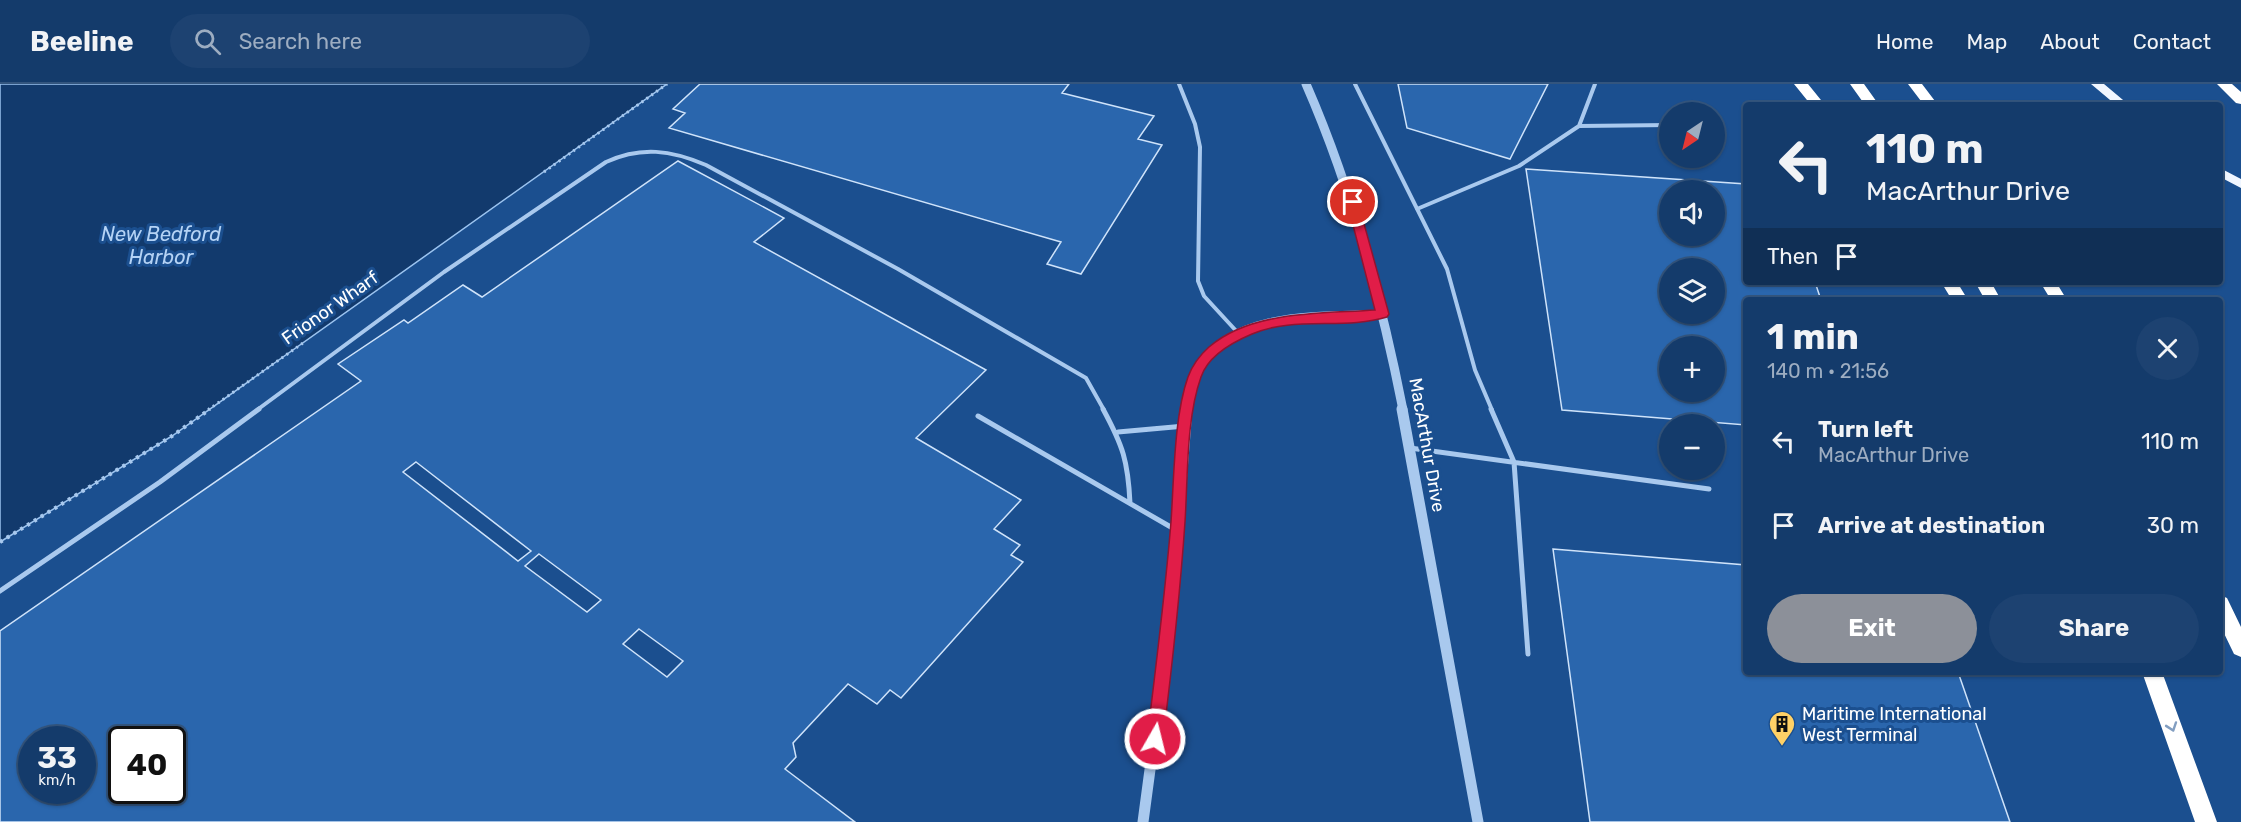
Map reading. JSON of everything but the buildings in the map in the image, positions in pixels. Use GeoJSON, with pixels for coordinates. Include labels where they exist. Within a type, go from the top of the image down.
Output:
{"type":"FeatureCollection","features":[{"type":"Feature","properties":{"kind":"highway"},"geometry":{"type":"LineString","coordinates":[[1801,84],[1816,102]]}},
{"type":"Feature","properties":{"kind":"highway"},"geometry":{"type":"LineString","coordinates":[[1857,84],[1870,102]]}},
{"type":"Feature","properties":{"kind":"highway"},"geometry":{"type":"LineString","coordinates":[[1915,84],[1929,102]]}},
{"type":"Feature","properties":{"kind":"highway"},"geometry":{"type":"LineString","coordinates":[[2224,84],[2241,100]]}},
{"type":"Feature","properties":{"kind":"highway"},"geometry":{"type":"LineString","coordinates":[[2223,610],[2241,648]]}},
{"type":"Feature","properties":{"kind":"highway"},"geometry":{"type":"LineString","coordinates":[[2153,675],[2206,822]]}},
{"type":"Feature","properties":{"kind":"main road"},"geometry":{"type":"LineString","coordinates":[[2097,84],[2119,102]]}},
{"type":"Feature","properties":{"kind":"main road"},"geometry":{"type":"LineString","coordinates":[[2223,174],[2241,184]]}},
{"type":"Feature","properties":{"kind":"street","name":"MacArthur Drive"},"geometry":{"type":"LineString","coordinates":[[1306,84],[1354,207],[1383,314],[1410,448],[1478,822]]}},
{"type":"Feature","properties":{"kind":"street"},"geometry":{"type":"LineString","coordinates":[[1143,822],[1170,620],[1185,426],[1189,394],[1198,369],[1215,349],[1239,334],[1261,326],[1296,320],[1383,314]]}},
{"type":"Feature","properties":{"kind":"lane"},"geometry":{"type":"LineString","coordinates":[[1179,84],[1195,124],[1200,147],[1198,281],[1204,296],[1239,334]]}},
{"type":"Feature","properties":{"kind":"lane"},"geometry":{"type":"LineString","coordinates":[[1355,84],[1448,269],[1475,370],[1514,462],[1528,654]]}},
{"type":"Feature","properties":{"kind":"lane"},"geometry":{"type":"LineString","coordinates":[[1579,126],[1594,84]]}},
{"type":"Feature","properties":{"kind":"lane"},"geometry":{"type":"LineString","coordinates":[[1417,208],[1519,166],[1579,126],[1659,125]]}},
{"type":"Feature","properties":{"kind":"lane"},"geometry":{"type":"LineString","coordinates":[[0,591],[160,482],[444,272],[606,162],[620,155],[649,148],[678,154],[719,172],[884,261],[1079,373],[1092,384],[1118,432],[1128,467],[1130,503]]}},
{"type":"Feature","properties":{"kind":"lane"},"geometry":{"type":"LineString","coordinates":[[978,416],[1177,530]]}},
{"type":"Feature","properties":{"kind":"lane"},"geometry":{"type":"LineString","coordinates":[[1118,432],[1185,426]]}},
{"type":"Feature","properties":{"kind":"lane"},"geometry":{"type":"LineString","coordinates":[[1410,448],[1709,489]]}},
{"type":"Feature","properties":{"kind":"path"},"geometry":{"type":"LineString","coordinates":[[540,175],[667,84]]}},
{"type":"Feature","properties":{"kind":"path","name":"Frionor Wharf"},"geometry":{"type":"LineString","coordinates":[[0,542],[172,436],[308,340]]}},
{"type":"Feature","properties":{"kind":"water","name":"New Bedford Harbor"},"geometry":{"type":"Polygon","coordinates":[[[0,84],[667,84],[172,436],[0,542],[0,84]]]}},
{"type":"Feature","properties":{"kind":"place","name":"Maritime International West Terminal"},"geometry":{"type":"Point","coordinates":[1782,747]}},
{"type":"Feature","properties":{"kind":"route"},"geometry":{"type":"LineString","coordinates":[[1155,739],[1176,561],[1185,426],[1189,394],[1194,377],[1203,362],[1215,349],[1250,329],[1296,320],[1383,314],[1353,202]]}}]}
